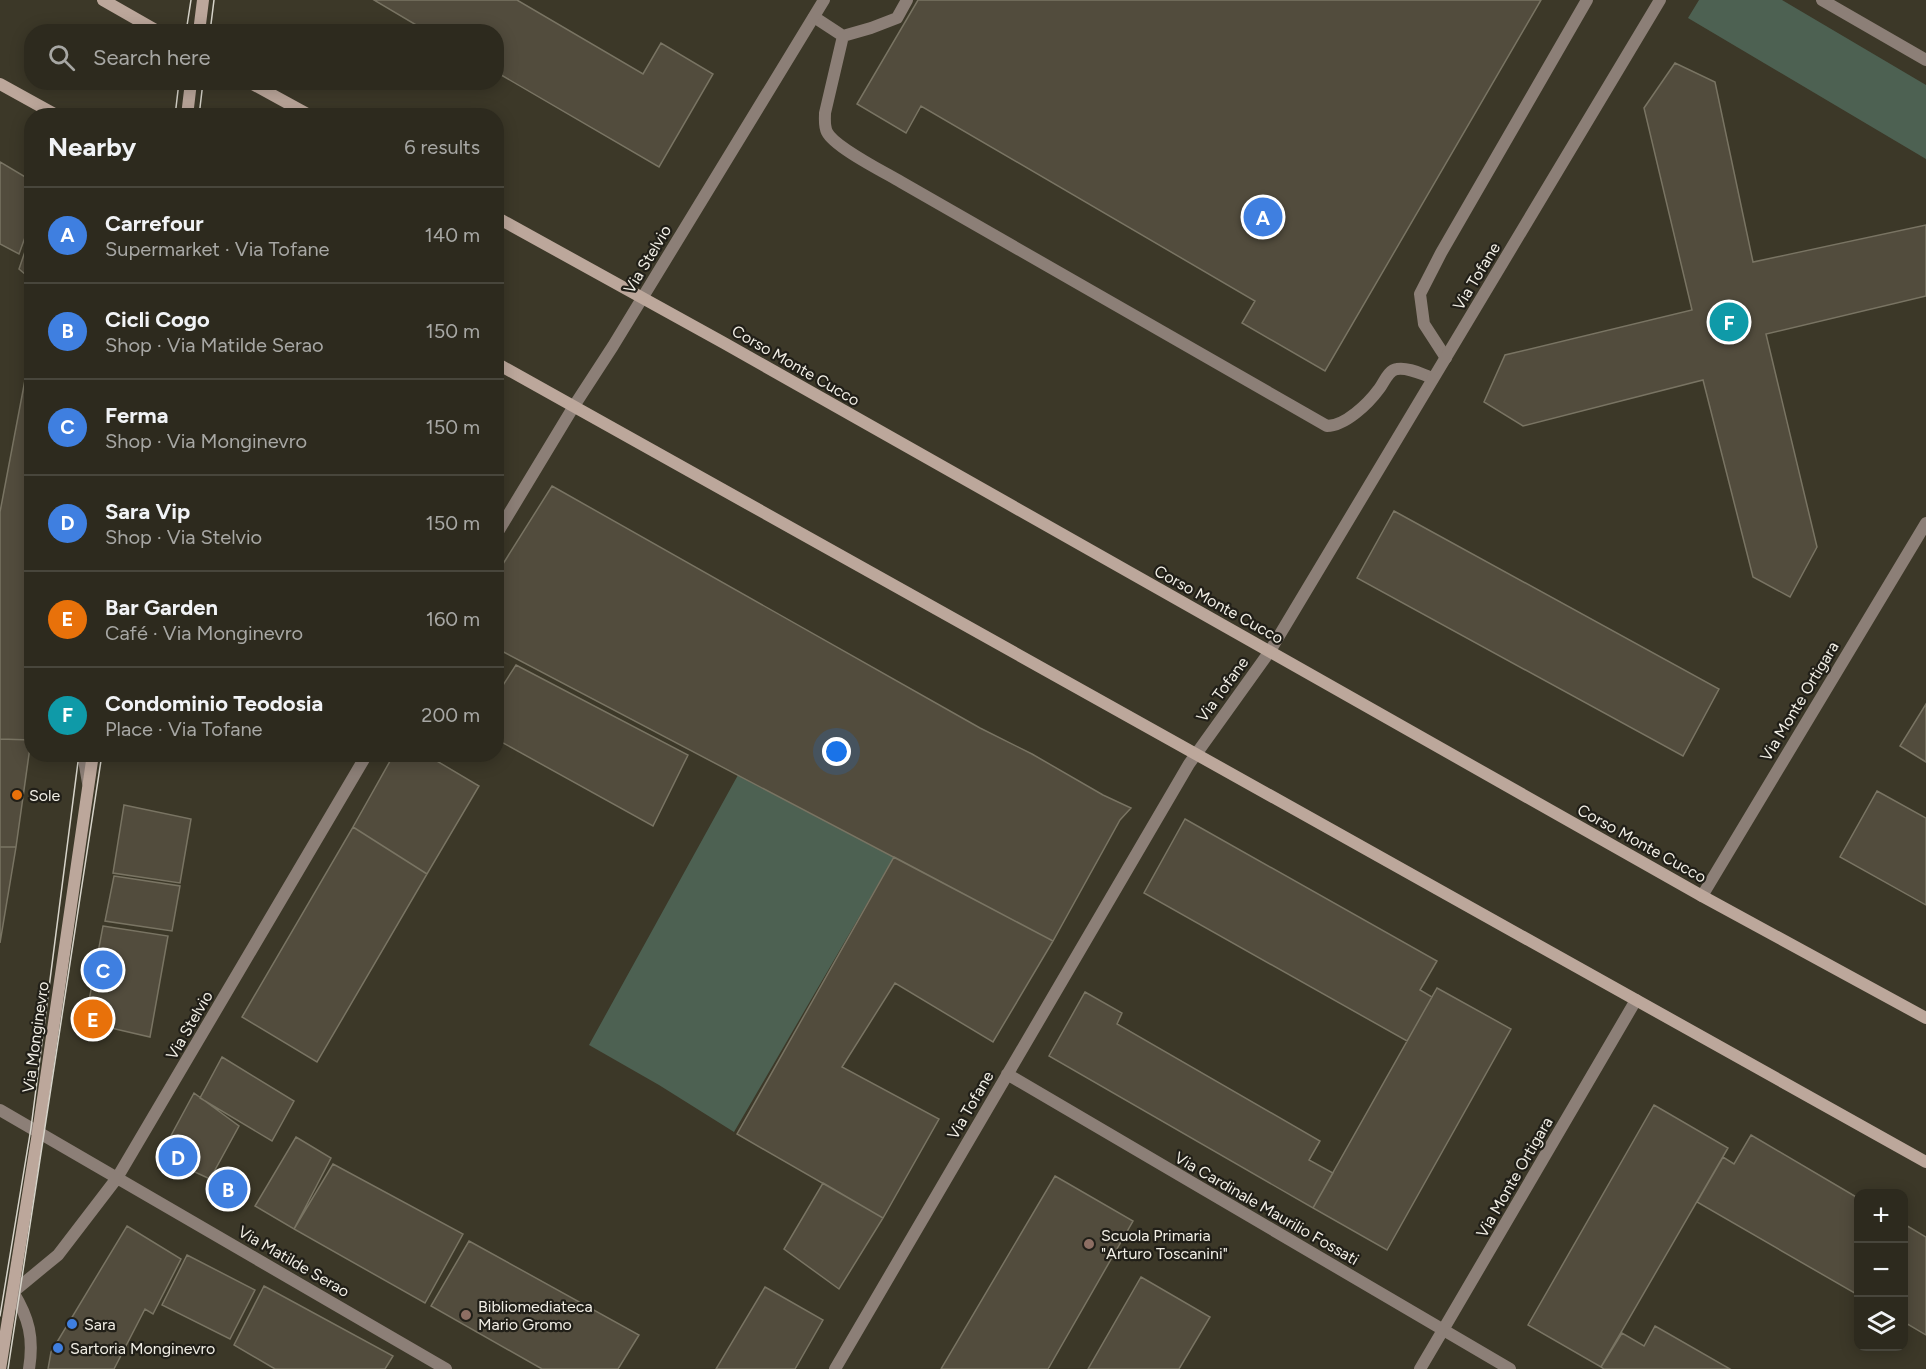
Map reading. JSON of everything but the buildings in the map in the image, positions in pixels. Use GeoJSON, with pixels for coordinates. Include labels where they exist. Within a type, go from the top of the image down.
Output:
{"type":"FeatureCollection","features":[{"type":"Feature","properties":{"kind":"street"},"geometry":{"type":"LineString","coordinates":[[103,0],[145,24]]}},
{"type":"Feature","properties":{"kind":"street"},"geometry":{"type":"LineString","coordinates":[[199,24],[203,0]]}},
{"type":"Feature","properties":{"kind":"street","name":"Via Stelvio"},"geometry":{"type":"LineString","coordinates":[[504,522],[824,0]]}},
{"type":"Feature","properties":{"kind":"street"},"geometry":{"type":"LineString","coordinates":[[843,36],[897,18],[907,0]]}},
{"type":"Feature","properties":{"kind":"street"},"geometry":{"type":"LineString","coordinates":[[1446,358],[1424,324],[1420,294],[1441,253],[1587,0]]}},
{"type":"Feature","properties":{"kind":"street","name":"Via Tofane"},"geometry":{"type":"LineString","coordinates":[[835,1369],[1195,754],[1270,651],[1660,0]]}},
{"type":"Feature","properties":{"kind":"street"},"geometry":{"type":"LineString","coordinates":[[1822,0],[1926,60]]}},
{"type":"Feature","properties":{"kind":"street"},"geometry":{"type":"LineString","coordinates":[[814,16],[843,36]]}},
{"type":"Feature","properties":{"kind":"street"},"geometry":{"type":"LineString","coordinates":[[843,36],[825,113],[824,123],[827,133],[839,145],[910,188],[1327,426],[1335,426],[1361,409],[1378,391],[1390,372],[1396,369],[1410,370],[1433,378]]}},
{"type":"Feature","properties":{"kind":"street"},"geometry":{"type":"LineString","coordinates":[[0,84],[44,108]]}},
{"type":"Feature","properties":{"kind":"street"},"geometry":{"type":"LineString","coordinates":[[188,108],[190,90]]}},
{"type":"Feature","properties":{"kind":"street"},"geometry":{"type":"LineString","coordinates":[[263,90],[296,108]]}},
{"type":"Feature","properties":{"kind":"street","name":"Corso Monte Cucco"},"geometry":{"type":"LineString","coordinates":[[504,221],[643,297],[1702,896],[1926,1018]]}},
{"type":"Feature","properties":{"kind":"street"},"geometry":{"type":"LineString","coordinates":[[504,367],[1926,1162]]}},
{"type":"Feature","properties":{"kind":"street","name":"Via Monte Ortigara"},"geometry":{"type":"LineString","coordinates":[[1702,896],[1926,523]]}},
{"type":"Feature","properties":{"kind":"street","name":"Via Monginevro"},"geometry":{"type":"LineString","coordinates":[[84,762],[88,787]]}},
{"type":"Feature","properties":{"kind":"street","name":"Via Monginevro"},"geometry":{"type":"LineString","coordinates":[[0,1369],[38,1133],[92,762]]}},
{"type":"Feature","properties":{"kind":"street","name":"Via Stelvio"},"geometry":{"type":"LineString","coordinates":[[13,1292],[58,1255],[117,1178],[362,762]]}},
{"type":"Feature","properties":{"kind":"street","name":"Via Monte Ortigara"},"geometry":{"type":"LineString","coordinates":[[1420,1369],[1636,1000]]}},
{"type":"Feature","properties":{"kind":"street","name":"Via Cardinale Maurilio Fossati"},"geometry":{"type":"LineString","coordinates":[[1007,1074],[1510,1369]]}},
{"type":"Feature","properties":{"kind":"street","name":"Via Matilde Serao"},"geometry":{"type":"LineString","coordinates":[[0,1110],[446,1369]]}},
{"type":"Feature","properties":{"kind":"street"},"geometry":{"type":"LineString","coordinates":[[13,1292],[27,1320],[33,1348],[29,1369]]}},
{"type":"Feature","properties":{"kind":"green space"},"geometry":{"type":"Polygon","coordinates":[[[1699,0],[1782,0],[1926,85],[1926,159],[1688,18],[1699,0]]]}},
{"type":"Feature","properties":{"kind":"green space"},"geometry":{"type":"Polygon","coordinates":[[[738,775],[894,857],[734,1132],[589,1045],[738,775]]]}},
{"type":"Feature","properties":{"kind":"tram line"},"geometry":{"type":"LineString","coordinates":[[187,24],[191,0]]}},
{"type":"Feature","properties":{"kind":"tram line"},"geometry":{"type":"LineString","coordinates":[[211,24],[214,0]]}},
{"type":"Feature","properties":{"kind":"tram line"},"geometry":{"type":"LineString","coordinates":[[176,108],[178,90]]}},
{"type":"Feature","properties":{"kind":"tram line"},"geometry":{"type":"LineString","coordinates":[[200,108],[202,90]]}},
{"type":"Feature","properties":{"kind":"tram line"},"geometry":{"type":"LineString","coordinates":[[0,1316],[31,1128],[78,762]]}},
{"type":"Feature","properties":{"kind":"tram line"},"geometry":{"type":"LineString","coordinates":[[8,1369],[101,762]]}},
{"type":"Feature","properties":{"kind":"place","name":"Carrefour"},"geometry":{"type":"Point","coordinates":[1263,217]}},
{"type":"Feature","properties":{"kind":"place","name":"Condominio Teodosia"},"geometry":{"type":"Point","coordinates":[1729,322]}},
{"type":"Feature","properties":{"kind":"place","name":"Sole"},"geometry":{"type":"Point","coordinates":[17,795]}},
{"type":"Feature","properties":{"kind":"place","name":"Ferma"},"geometry":{"type":"Point","coordinates":[103,970]}},
{"type":"Feature","properties":{"kind":"place","name":"Bar Garden"},"geometry":{"type":"Point","coordinates":[93,1019]}},
{"type":"Feature","properties":{"kind":"place","name":"Sara Vip"},"geometry":{"type":"Point","coordinates":[178,1157]}},
{"type":"Feature","properties":{"kind":"place","name":"Cicli Cogo"},"geometry":{"type":"Point","coordinates":[228,1189]}},
{"type":"Feature","properties":{"kind":"place","name":"Scuola Primaria \"Arturo Toscanini\""},"geometry":{"type":"Point","coordinates":[1089,1244]}},
{"type":"Feature","properties":{"kind":"place","name":"Bibliomediateca Mario Gromo"},"geometry":{"type":"Point","coordinates":[466,1315]}},
{"type":"Feature","properties":{"kind":"place","name":"Sara"},"geometry":{"type":"Point","coordinates":[72,1324]}},
{"type":"Feature","properties":{"kind":"place","name":"Sartoria Monginevro"},"geometry":{"type":"Point","coordinates":[58,1348]}}]}
